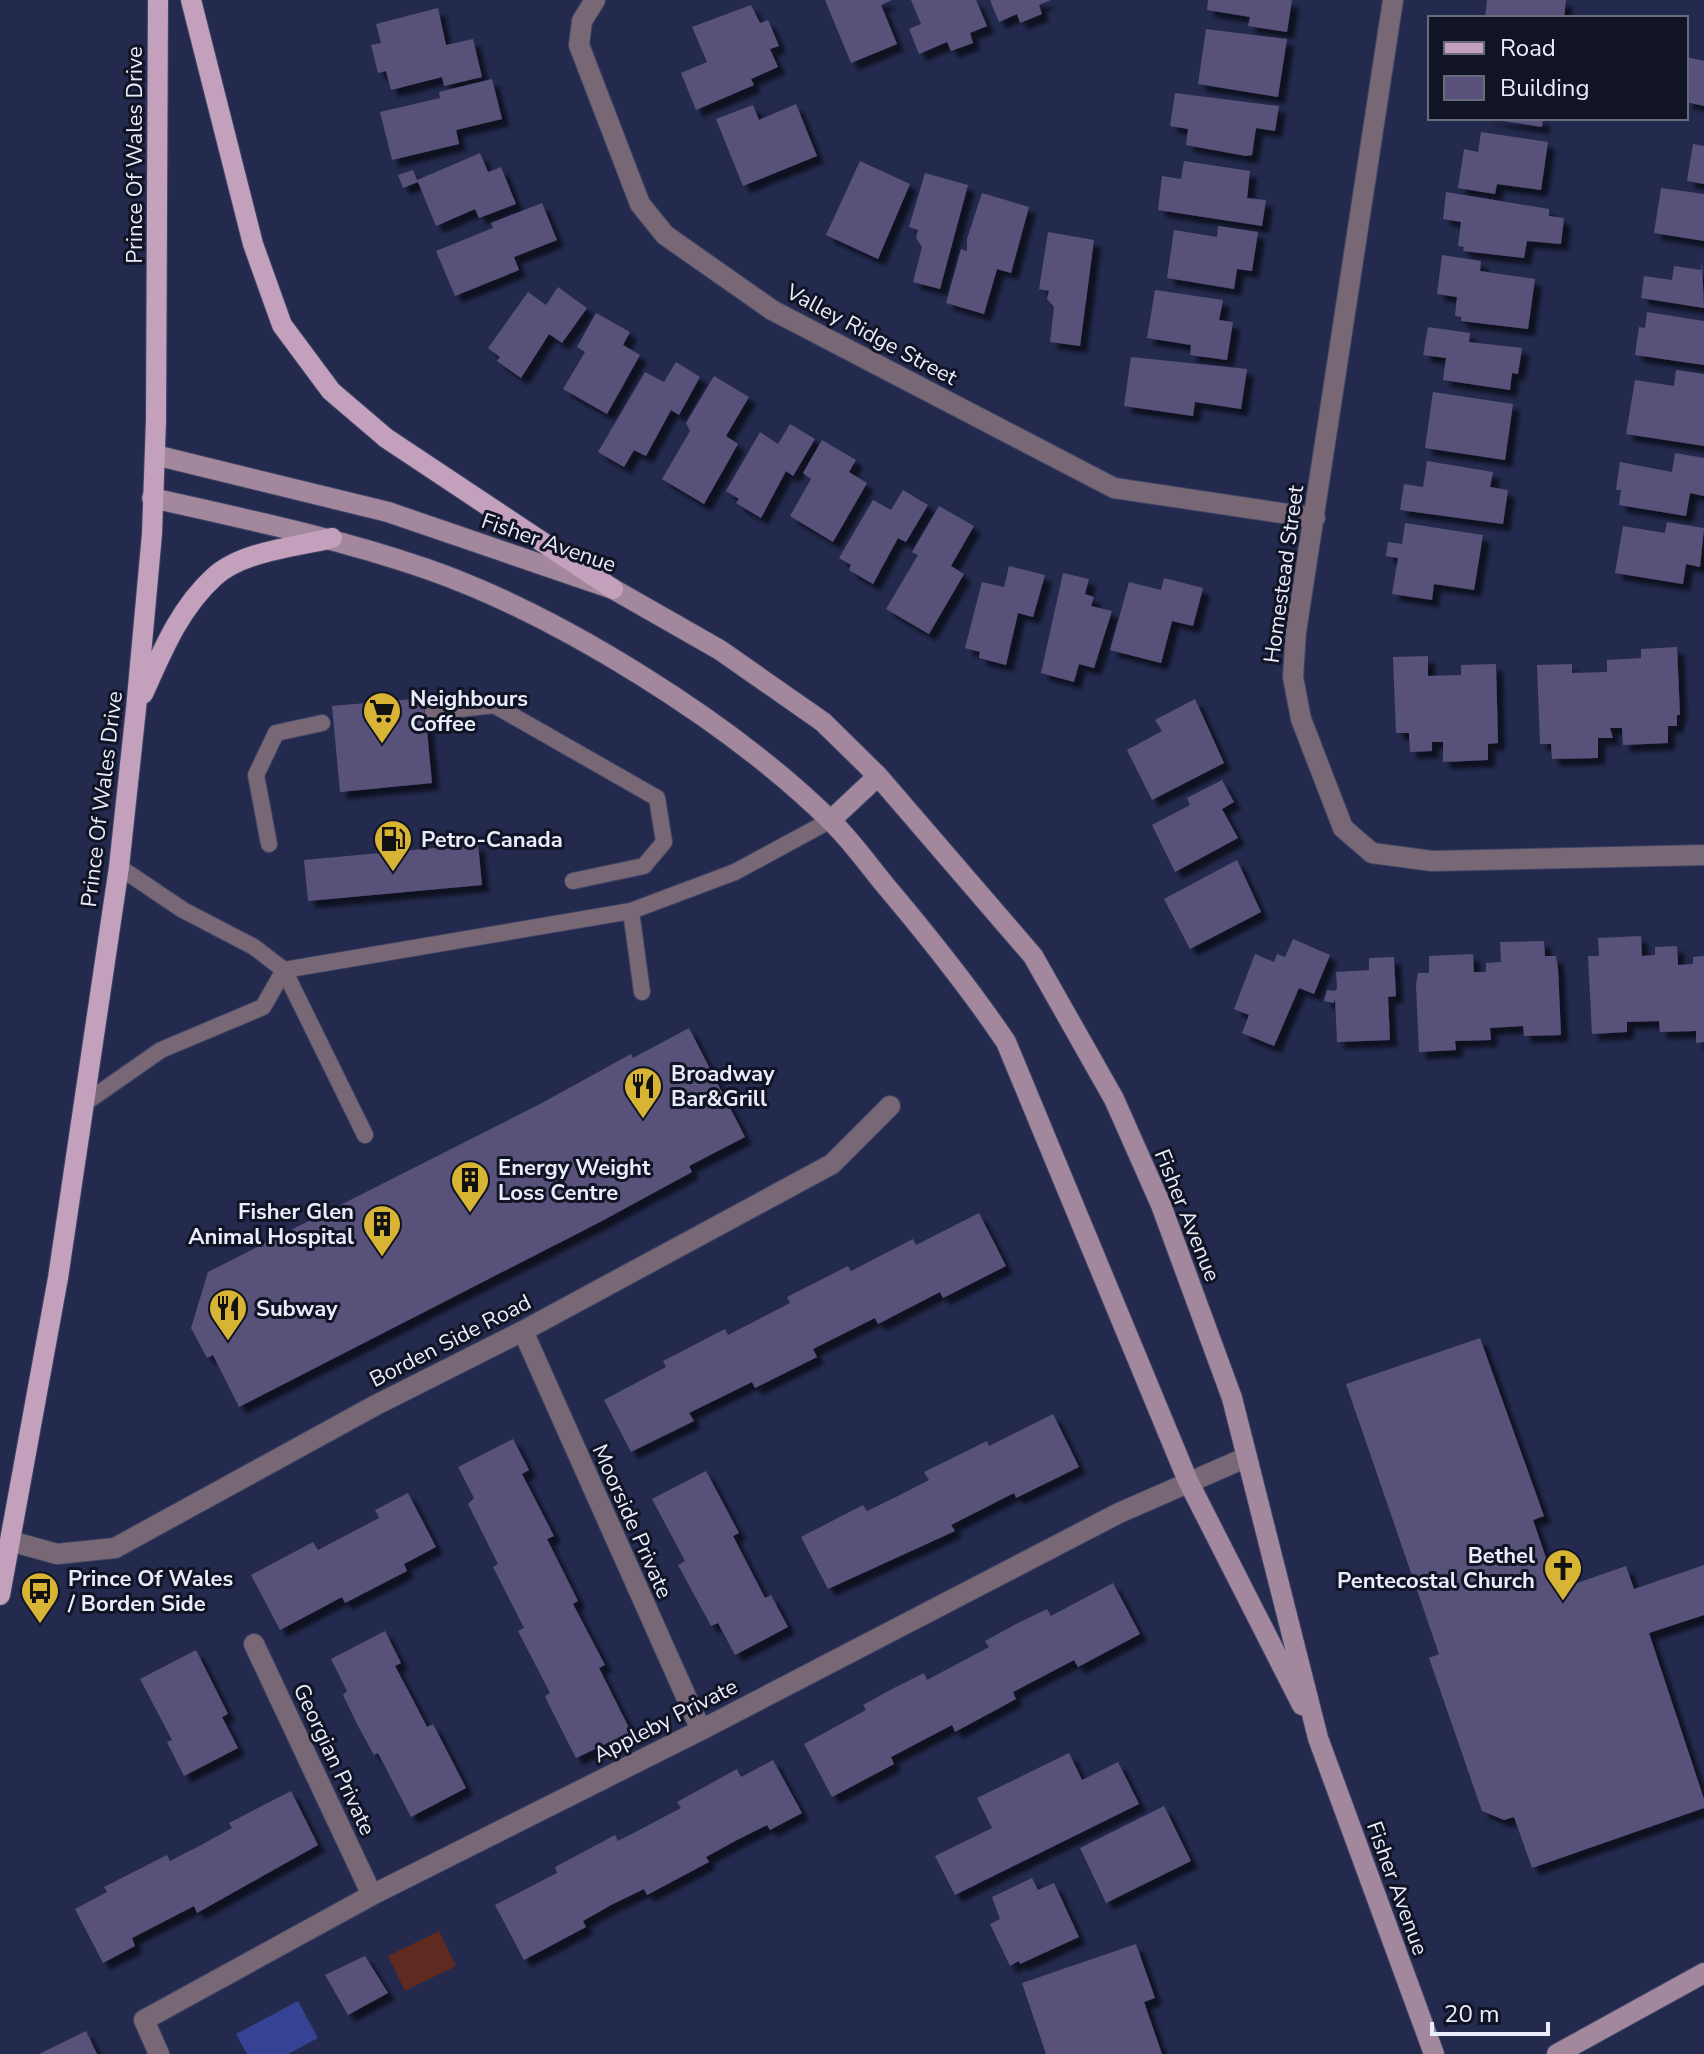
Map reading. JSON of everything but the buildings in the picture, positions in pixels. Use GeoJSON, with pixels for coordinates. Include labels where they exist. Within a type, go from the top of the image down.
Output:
{"type":"FeatureCollection","features":[{"type":"Feature","properties":{"kind":"main road","name":"Prince Of Wales Drive"},"geometry":{"type":"LineString","coordinates":[[0,1595],[58,1278],[119,867],[136,709],[155,455],[158,0]]}},
{"type":"Feature","properties":{"kind":"main road"},"geometry":{"type":"LineString","coordinates":[[191,0],[253,244],[282,325],[331,391],[386,438],[613,589]]}},
{"type":"Feature","properties":{"kind":"main road","name":"Fisher Avenue"},"geometry":{"type":"LineString","coordinates":[[155,455],[388,512],[613,589],[720,650],[823,722],[878,776],[1033,956],[1114,1099],[1161,1205],[1232,1398],[1318,1738],[1434,2054]]}},
{"type":"Feature","properties":{"kind":"main road","name":"Fisher Avenue"},"geometry":{"type":"LineString","coordinates":[[152,498],[332,538],[431,570],[530,615],[642,676],[740,745],[831,820],[963,977],[1006,1042],[1188,1481],[1318,1738]]}},
{"type":"Feature","properties":{"kind":"main road"},"geometry":{"type":"LineString","coordinates":[[136,709],[173,628],[215,576],[251,558],[332,538]]}},
{"type":"Feature","properties":{"kind":"main road"},"geometry":{"type":"LineString","coordinates":[[831,820],[878,776]]}},
{"type":"Feature","properties":{"kind":"main road"},"geometry":{"type":"LineString","coordinates":[[1557,2054],[1704,1973]]}},
{"type":"Feature","properties":{"kind":"street","name":"Valley Ridge Street"},"geometry":{"type":"LineString","coordinates":[[595,0],[582,21],[579,45],[640,204],[665,235],[705,265],[772,310],[1114,488],[1315,518]]}},
{"type":"Feature","properties":{"kind":"street","name":"Homestead Street"},"geometry":{"type":"LineString","coordinates":[[1393,0],[1293,677],[1301,719],[1343,828],[1372,853],[1432,861],[1704,855]]}},
{"type":"Feature","properties":{"kind":"street","name":"Borden Side Road"},"geometry":{"type":"LineString","coordinates":[[10,1541],[57,1554],[115,1548],[376,1405],[523,1331],[832,1164],[890,1106]]}},
{"type":"Feature","properties":{"kind":"street","name":"Moorside Private"},"geometry":{"type":"LineString","coordinates":[[523,1331],[701,1730]]}},
{"type":"Feature","properties":{"kind":"street","name":"Appleby Private"},"geometry":{"type":"LineString","coordinates":[[159,2054],[144,2020],[372,1895],[701,1730],[1119,1513],[1247,1457]]}},
{"type":"Feature","properties":{"kind":"street","name":"Georgian Private"},"geometry":{"type":"LineString","coordinates":[[254,1644],[372,1895]]}},
{"type":"Feature","properties":{"kind":"lane"},"geometry":{"type":"LineString","coordinates":[[433,712],[494,705],[657,798],[664,842],[644,866],[573,881]]}},
{"type":"Feature","properties":{"kind":"lane"},"geometry":{"type":"LineString","coordinates":[[269,844],[256,775],[276,733],[322,723]]}},
{"type":"Feature","properties":{"kind":"lane"},"geometry":{"type":"LineString","coordinates":[[284,970],[631,911],[735,872],[831,820]]}},
{"type":"Feature","properties":{"kind":"lane"},"geometry":{"type":"LineString","coordinates":[[119,867],[183,910],[254,947],[284,970],[365,1135]]}},
{"type":"Feature","properties":{"kind":"lane"},"geometry":{"type":"LineString","coordinates":[[631,911],[642,992]]}},
{"type":"Feature","properties":{"kind":"lane"},"geometry":{"type":"LineString","coordinates":[[82,1105],[161,1050],[263,1007],[284,970]]}},
{"type":"Feature","properties":{"kind":"shaded area"},"geometry":{"type":"Polygon","coordinates":[[[439,1931],[456,1966],[405,1991],[388,1956],[439,1931]]]}},
{"type":"Feature","properties":{"kind":"shaded area"},"geometry":{"type":"Polygon","coordinates":[[[298,2001],[318,2038],[288,2054],[247,2054],[236,2034],[298,2001]]]}},
{"type":"Feature","properties":{"kind":"place","name":"Neighbours Coffee"},"geometry":{"type":"Point","coordinates":[382,745]}},
{"type":"Feature","properties":{"kind":"place","name":"Petro-Canada"},"geometry":{"type":"Point","coordinates":[393,873]}},
{"type":"Feature","properties":{"kind":"place","name":"Broadway Bar&Grill"},"geometry":{"type":"Point","coordinates":[643,1120]}},
{"type":"Feature","properties":{"kind":"place","name":"Energy Weight Loss Centre"},"geometry":{"type":"Point","coordinates":[470,1214]}},
{"type":"Feature","properties":{"kind":"place","name":"Fisher Glen Animal Hospital"},"geometry":{"type":"Point","coordinates":[382,1258]}},
{"type":"Feature","properties":{"kind":"place","name":"Subway"},"geometry":{"type":"Point","coordinates":[228,1342]}},
{"type":"Feature","properties":{"kind":"place","name":"Bethel Pentecostal Church"},"geometry":{"type":"Point","coordinates":[1563,1602]}},
{"type":"Feature","properties":{"kind":"place","name":"Prince Of Wales / Borden Side"},"geometry":{"type":"Point","coordinates":[40,1625]}}]}
